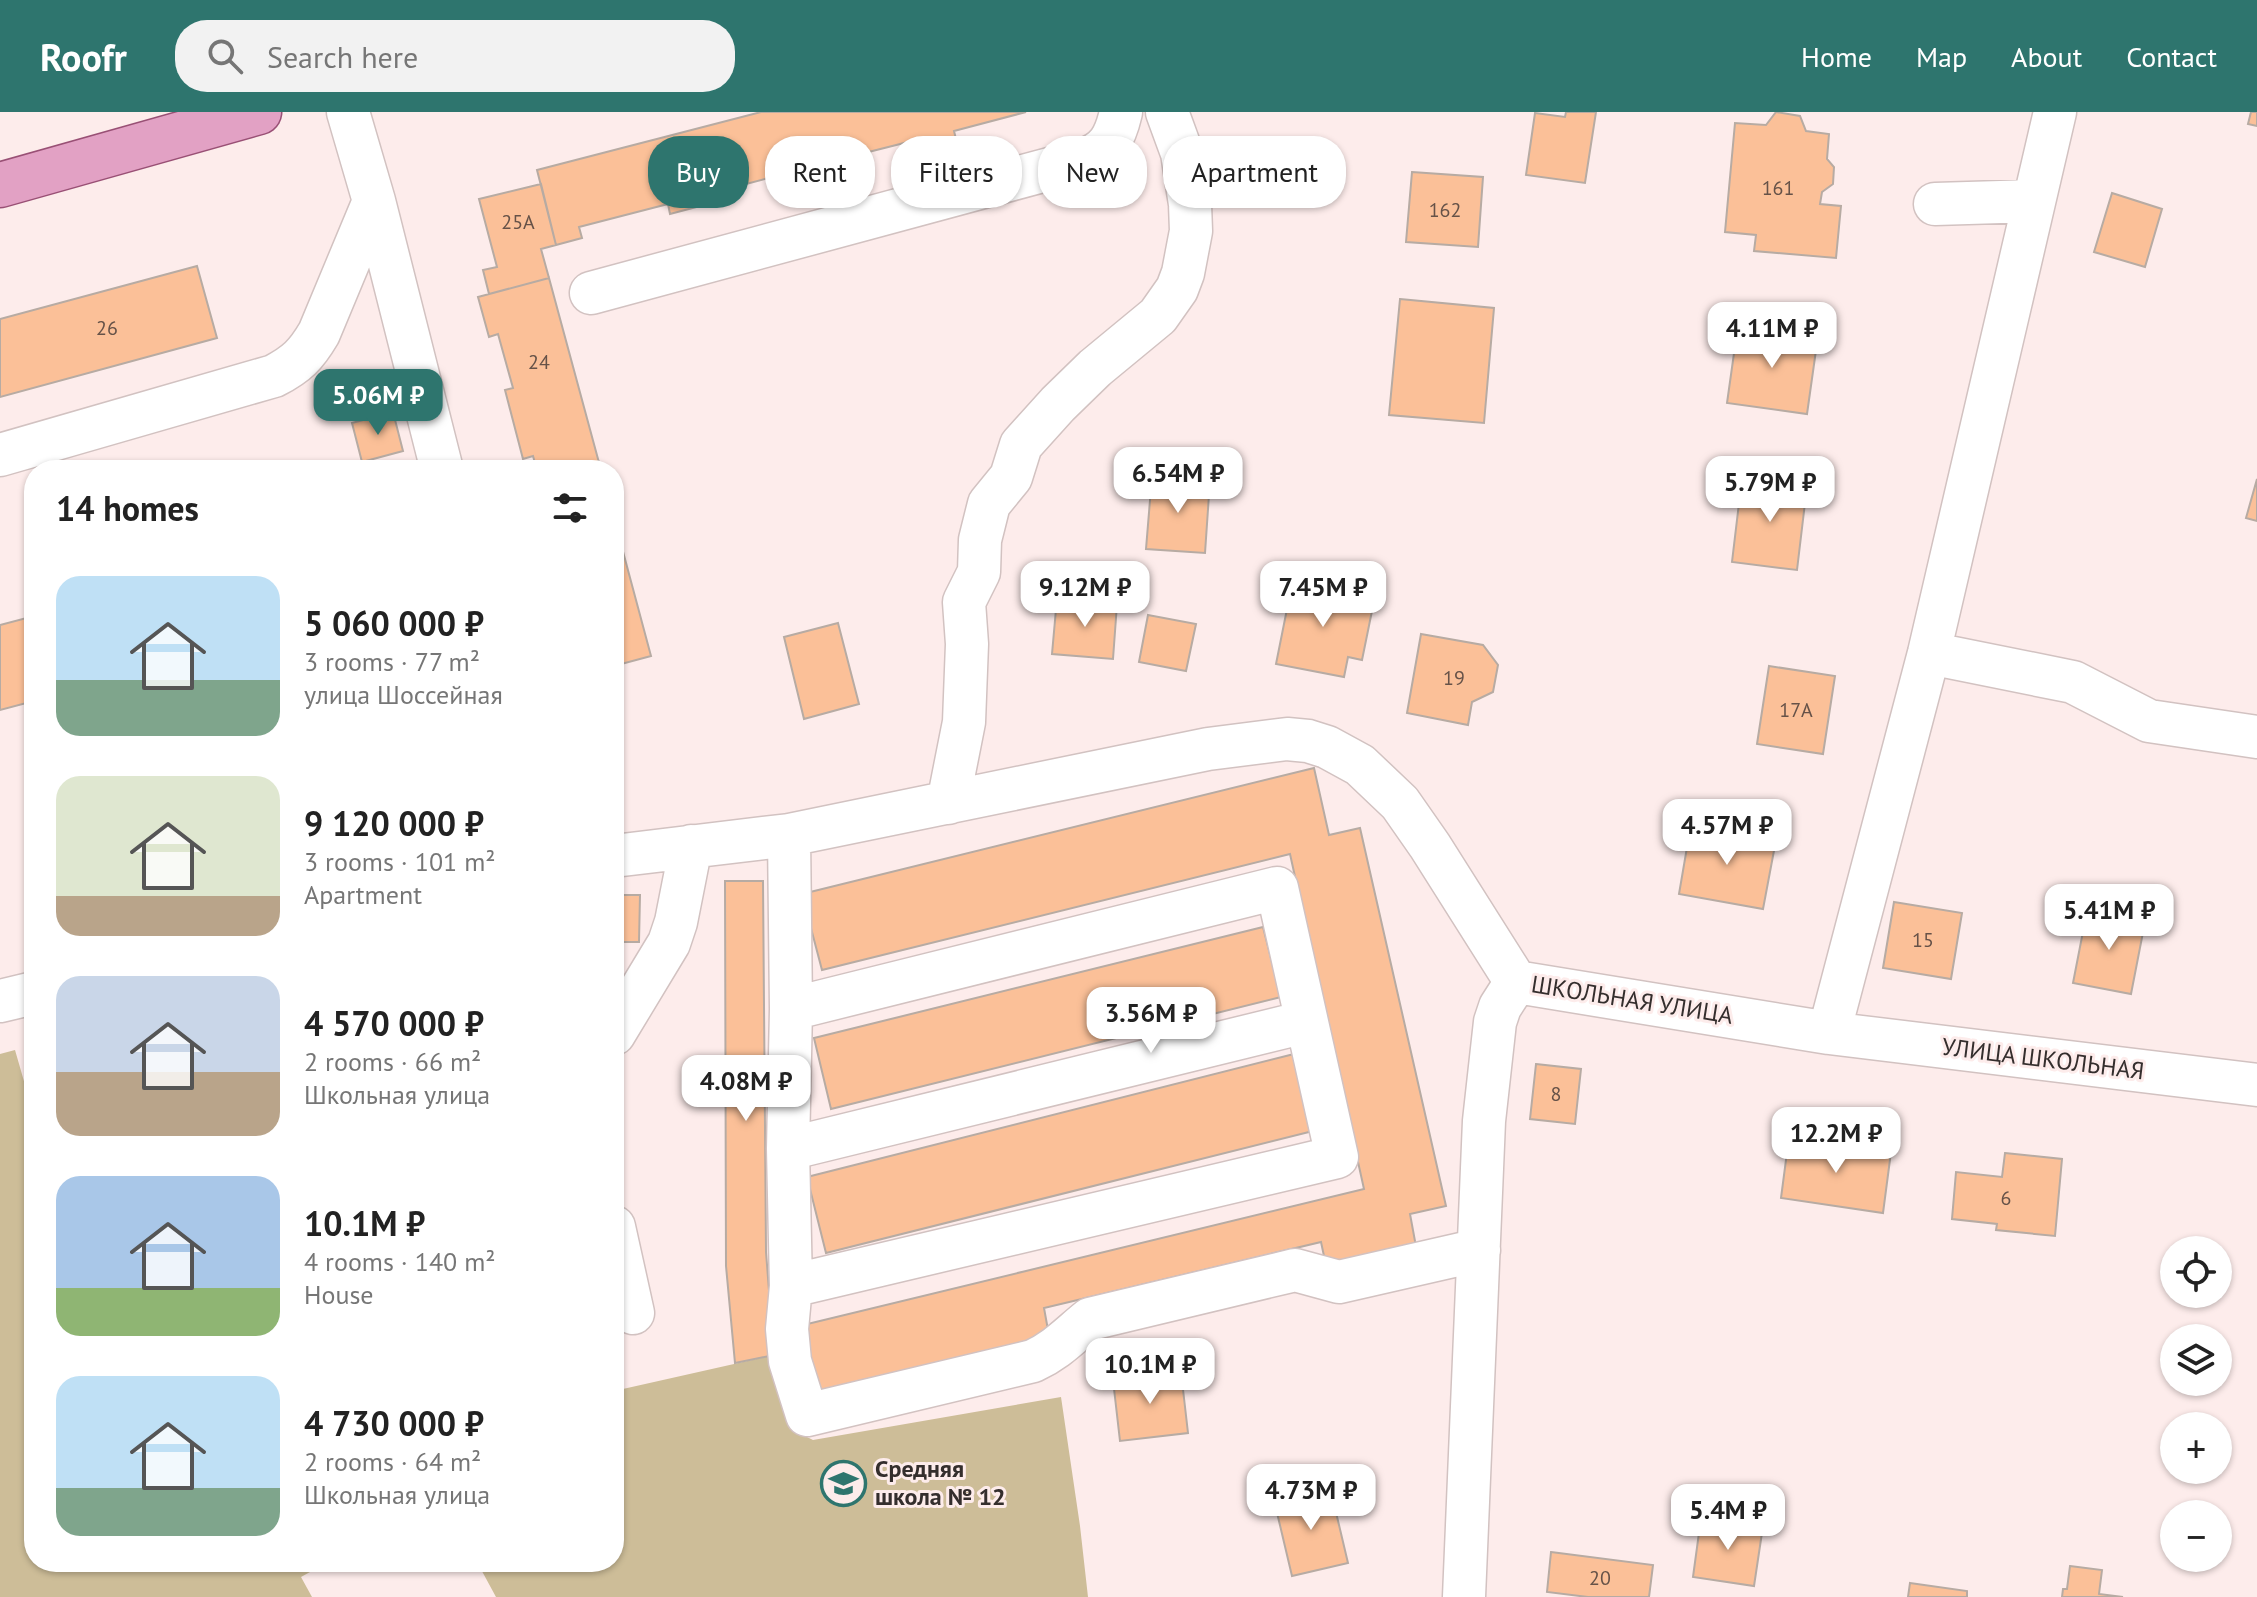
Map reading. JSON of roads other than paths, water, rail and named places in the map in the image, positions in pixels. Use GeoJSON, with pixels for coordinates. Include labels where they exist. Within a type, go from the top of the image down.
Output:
{"type":"FeatureCollection","features":[{"type":"Feature","properties":{"kind":"main road"},"geometry":{"type":"LineString","coordinates":[[0,185],[259,112]]}},
{"type":"Feature","properties":{"kind":"street"},"geometry":{"type":"LineString","coordinates":[[348,112],[374,201],[439,460]]}},
{"type":"Feature","properties":{"kind":"street"},"geometry":{"type":"LineString","coordinates":[[591,293],[1083,160],[1106,147],[1121,112]]}},
{"type":"Feature","properties":{"kind":"street"},"geometry":{"type":"LineString","coordinates":[[948,803],[964,722],[967,644],[964,602],[979,572],[980,540],[989,504],[1011,477],[1021,445],[1095,368],[1158,316],[1177,289],[1183,273],[1191,231],[1190,204],[1182,153],[1167,112]]}},
{"type":"Feature","properties":{"kind":"street"},"geometry":{"type":"LineString","coordinates":[[1829,1033],[1929,653],[2055,112]]}},
{"type":"Feature","properties":{"kind":"street"},"geometry":{"type":"LineString","coordinates":[[0,455],[274,376],[294,365],[308,352],[319,333],[374,201]]}},
{"type":"Feature","properties":{"kind":"street"},"geometry":{"type":"LineString","coordinates":[[1935,204],[2034,201]]}},
{"type":"Feature","properties":{"kind":"street"},"geometry":{"type":"LineString","coordinates":[[1929,653],[2073,682],[2149,721],[2257,737]]}},
{"type":"Feature","properties":{"kind":"street"},"geometry":{"type":"LineString","coordinates":[[624,855],[789,835],[1208,749],[1287,739],[1308,741],[1327,747],[1360,765],[1400,803],[1516,982]]}},
{"type":"Feature","properties":{"kind":"street"},"geometry":{"type":"LineString","coordinates":[[789,835],[791,1286],[787,1329],[790,1361],[807,1415],[1033,1361],[1056,1348],[1090,1319],[1295,1270],[1339,1282],[1479,1250]]}},
{"type":"Feature","properties":{"kind":"street"},"geometry":{"type":"LineString","coordinates":[[624,1017],[669,943],[691,846]]}},
{"type":"Feature","properties":{"kind":"street"},"geometry":{"type":"LineString","coordinates":[[791,1009],[1277,888],[1337,1157],[791,1286]]}},
{"type":"Feature","properties":{"kind":"street","name":"ШКОЛЬНАЯ УЛИЦА"},"geometry":{"type":"LineString","coordinates":[[1464,1597],[1484,1121],[1493,1035],[1500,1007],[1516,982],[1829,1033]]}},
{"type":"Feature","properties":{"kind":"street"},"geometry":{"type":"LineString","coordinates":[[0,1001],[24,995]]}},
{"type":"Feature","properties":{"kind":"street"},"geometry":{"type":"LineString","coordinates":[[788,1149],[1305,1022]]}},
{"type":"Feature","properties":{"kind":"street","name":"УЛИЦА ШКОЛЬНАЯ"},"geometry":{"type":"LineString","coordinates":[[1829,1033],[2257,1085]]}},
{"type":"Feature","properties":{"kind":"street"},"geometry":{"type":"LineString","coordinates":[[624,1272],[633,1313]]}},
{"type":"Feature","properties":{"kind":"place","name":"Средняя школа № 12"},"geometry":{"type":"Point","coordinates":[844,1483]}}]}
